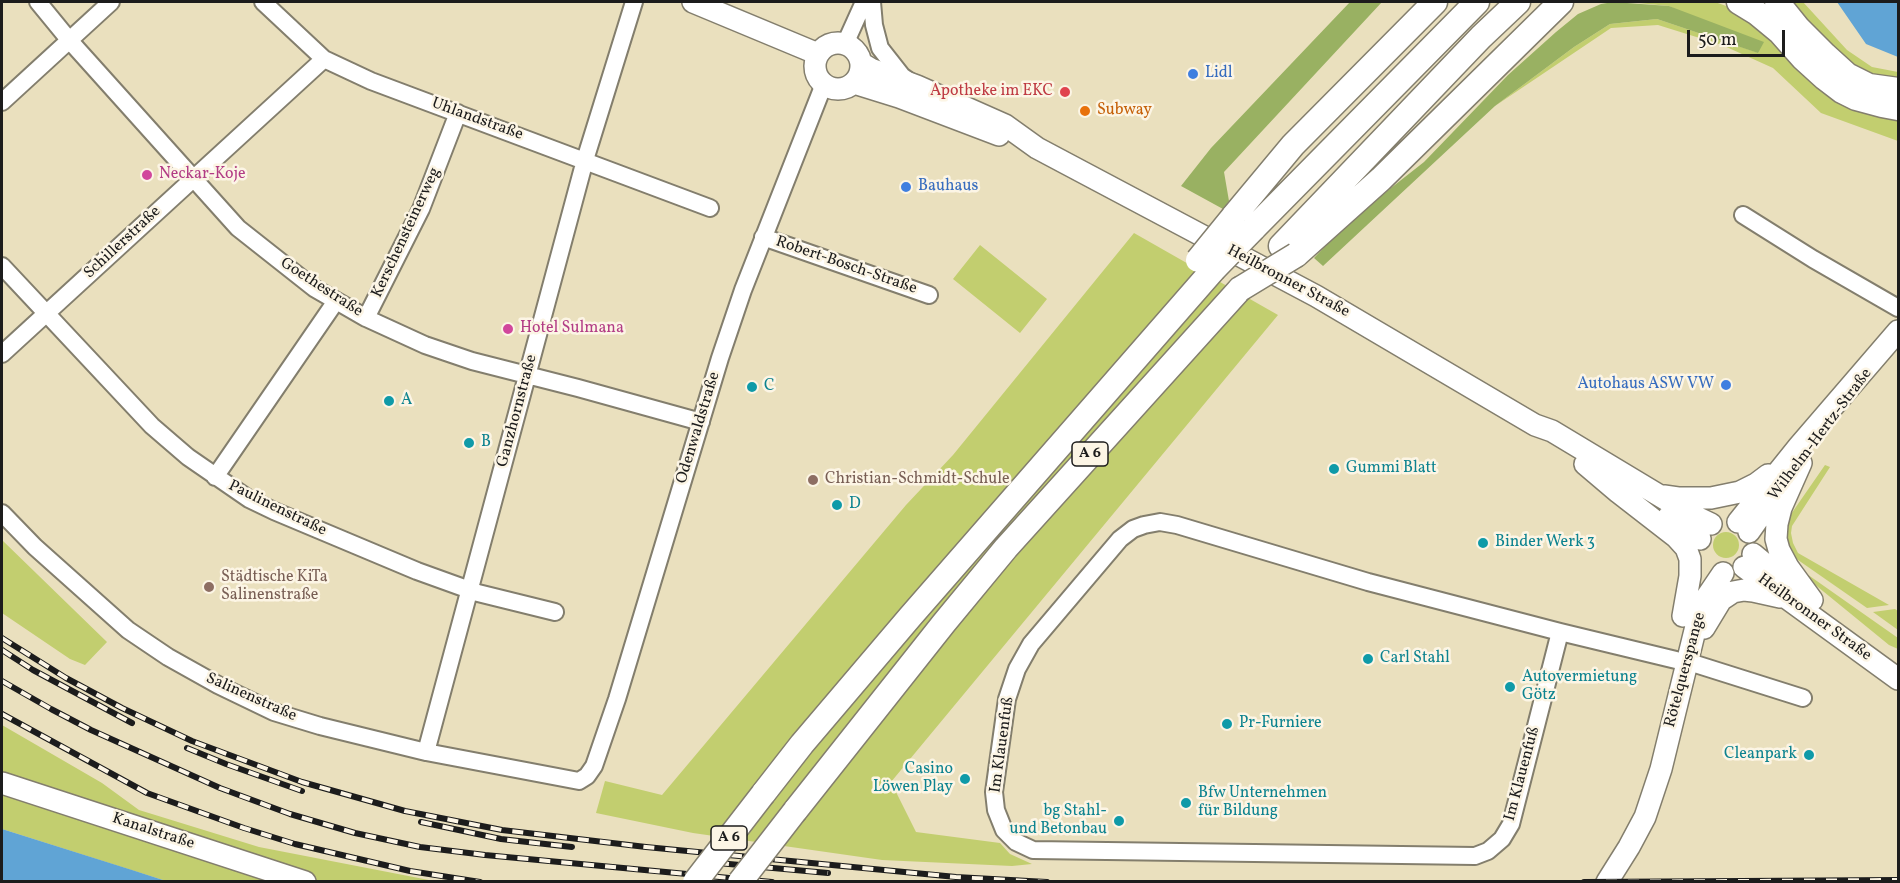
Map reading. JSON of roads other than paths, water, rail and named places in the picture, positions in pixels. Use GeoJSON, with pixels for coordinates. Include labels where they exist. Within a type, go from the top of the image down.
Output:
{"type":"FeatureCollection","features":[{"type":"Feature","properties":{"kind":"highway"},"geometry":{"type":"LineString","coordinates":[[1243,223],[1293,145],[1435,2]]}},
{"type":"Feature","properties":{"kind":"highway","name":"A 6"},"geometry":{"type":"LineString","coordinates":[[695,882],[802,744],[1102,395],[1205,265],[1243,223],[1477,2]]}},
{"type":"Feature","properties":{"kind":"highway"},"geometry":{"type":"LineString","coordinates":[[1288,250],[1481,38],[1518,2]]}},
{"type":"Feature","properties":{"kind":"highway"},"geometry":{"type":"LineString","coordinates":[[1288,250],[1381,179],[1561,2]]}},
{"type":"Feature","properties":{"kind":"highway"},"geometry":{"type":"LineString","coordinates":[[1536,27],[1573,2]]}},
{"type":"Feature","properties":{"kind":"highway"},"geometry":{"type":"LineString","coordinates":[[1739,2],[1780,32],[1803,58],[1842,91],[1856,98],[1899,108]]}},
{"type":"Feature","properties":{"kind":"highway"},"geometry":{"type":"LineString","coordinates":[[1776,2],[1798,28],[1847,75],[1869,86],[1899,90]]}},
{"type":"Feature","properties":{"kind":"highway","name":"A 6"},"geometry":{"type":"LineString","coordinates":[[740,882],[1006,548],[1240,289],[1288,250]]}},
{"type":"Feature","properties":{"kind":"main road"},"geometry":{"type":"LineString","coordinates":[[693,2],[818,54]]}},
{"type":"Feature","properties":{"kind":"main road"},"geometry":{"type":"LineString","coordinates":[[837,42],[845,44],[856,51],[858,73],[847,87],[831,88],[818,78],[815,62],[823,48],[837,42]]}},
{"type":"Feature","properties":{"kind":"main road","name":"Heilbronner Straße"},"geometry":{"type":"LineString","coordinates":[[858,73],[871,69],[918,86],[1005,125],[1037,148],[1316,296],[1535,425],[1552,432],[1690,514],[1706,532]]}},
{"type":"Feature","properties":{"kind":"main road","name":"Heilbronner Straße"},"geometry":{"type":"LineString","coordinates":[[858,73],[900,97],[1037,148]]}},
{"type":"Feature","properties":{"kind":"main road","name":"Wilhelm-Hertz-Straße"},"geometry":{"type":"LineString","coordinates":[[1744,527],[1763,512],[1800,455],[1846,404],[1895,335]]}},
{"type":"Feature","properties":{"kind":"main road","name":"Heilbronner Straße"},"geometry":{"type":"LineString","coordinates":[[1535,425],[1552,441],[1577,458],[1684,526],[1706,532]]}},
{"type":"Feature","properties":{"kind":"main road"},"geometry":{"type":"LineString","coordinates":[[1657,495],[1701,499],[1740,492],[1800,455]]}},
{"type":"Feature","properties":{"kind":"main road"},"geometry":{"type":"LineString","coordinates":[[1800,455],[1781,508],[1776,539],[1788,567],[1812,600]]}},
{"type":"Feature","properties":{"kind":"main road"},"geometry":{"type":"LineString","coordinates":[[1577,458],[1676,537],[1686,548],[1690,559],[1690,576],[1683,616]]}},
{"type":"Feature","properties":{"kind":"main road"},"geometry":{"type":"LineString","coordinates":[[1729,519],[1744,527],[1754,542],[1748,561],[1734,573],[1714,568],[1701,556],[1706,532],[1720,520],[1729,519]]}},
{"type":"Feature","properties":{"kind":"main road","name":"Heilbronner Straße"},"geometry":{"type":"LineString","coordinates":[[1748,561],[1812,600],[1899,663]]}},
{"type":"Feature","properties":{"kind":"main road","name":"Heilbronner Straße"},"geometry":{"type":"LineString","coordinates":[[1748,561],[1788,599],[1899,679]]}},
{"type":"Feature","properties":{"kind":"main road","name":"Rötelquerspange"},"geometry":{"type":"LineString","coordinates":[[1685,658],[1683,616],[1714,568]]}},
{"type":"Feature","properties":{"kind":"main road","name":"Rötelquerspange"},"geometry":{"type":"LineString","coordinates":[[1608,882],[1645,817],[1661,769],[1685,658],[1714,568]]}},
{"type":"Feature","properties":{"kind":"main road"},"geometry":{"type":"LineString","coordinates":[[1685,658],[1721,600],[1733,592],[1753,591],[1788,599]]}},
{"type":"Feature","properties":{"kind":"main road","name":"Kanalstraße"},"geometry":{"type":"LineString","coordinates":[[2,783],[305,882]]}},
{"type":"Feature","properties":{"kind":"street","name":"Goethestraße"},"geometry":{"type":"LineString","coordinates":[[38,2],[238,228],[288,269],[336,302],[424,345],[463,358],[701,422]]}},
{"type":"Feature","properties":{"kind":"street"},"geometry":{"type":"LineString","coordinates":[[2,102],[111,2]]}},
{"type":"Feature","properties":{"kind":"street","name":"Uhlandstraße"},"geometry":{"type":"LineString","coordinates":[[263,2],[324,59],[371,81],[710,208]]}},
{"type":"Feature","properties":{"kind":"street","name":"Ganzhornstraße"},"geometry":{"type":"LineString","coordinates":[[426,752],[585,160],[634,2]]}},
{"type":"Feature","properties":{"kind":"street"},"geometry":{"type":"LineString","coordinates":[[845,44],[864,2]]}},
{"type":"Feature","properties":{"kind":"street"},"geometry":{"type":"LineString","coordinates":[[872,2],[874,25],[880,48],[902,76],[918,86]]}},
{"type":"Feature","properties":{"kind":"street","name":"Schillerstraße"},"geometry":{"type":"LineString","coordinates":[[2,354],[324,59]]}},
{"type":"Feature","properties":{"kind":"street","name":"Odenwaldstraße"},"geometry":{"type":"LineString","coordinates":[[587,776],[594,766],[617,699],[750,269],[824,84]]}},
{"type":"Feature","properties":{"kind":"street","name":"Kerschensteinerweg"},"geometry":{"type":"LineString","coordinates":[[366,318],[421,209],[458,113]]}},
{"type":"Feature","properties":{"kind":"street"},"geometry":{"type":"LineString","coordinates":[[1743,215],[1899,308]]}},
{"type":"Feature","properties":{"kind":"street","name":"Robert-Bosch-Straße"},"geometry":{"type":"LineString","coordinates":[[763,237],[929,295]]}},
{"type":"Feature","properties":{"kind":"street","name":"Paulinenstraße"},"geometry":{"type":"LineString","coordinates":[[2,266],[152,426],[188,458],[249,499],[378,556],[469,590],[555,612]]}},
{"type":"Feature","properties":{"kind":"street"},"geometry":{"type":"LineString","coordinates":[[215,477],[336,302]]}},
{"type":"Feature","properties":{"kind":"street","name":"Salinenstraße"},"geometry":{"type":"LineString","coordinates":[[2,513],[128,630],[218,686],[274,712],[320,726],[426,752],[579,781],[587,776]]}},
{"type":"Feature","properties":{"kind":"street","name":"Im Klauenfuß"},"geometry":{"type":"LineString","coordinates":[[1560,632],[1512,824],[1502,839],[1488,851],[1474,856],[1033,850],[1016,842],[1004,830],[996,810],[994,792],[1007,699],[1017,669],[1031,644],[1120,538],[1132,529],[1160,522],[1177,525],[1368,582],[1560,632],[1685,658],[1803,698]]}},
{"type":"Feature","properties":{"kind":"water"},"geometry":{"type":"Polygon","coordinates":[[[1837,2],[1898,2],[1898,57],[1866,44],[1837,2]]]}},
{"type":"Feature","properties":{"kind":"water"},"geometry":{"type":"Polygon","coordinates":[[[2,829],[132,870],[166,881],[2,881],[2,829]]]}},
{"type":"Feature","properties":{"kind":"railway"},"geometry":{"type":"LineString","coordinates":[[2,638],[66,678],[192,741],[302,782],[405,811],[502,830],[646,847],[956,877],[1047,882]]}},
{"type":"Feature","properties":{"kind":"railway"},"geometry":{"type":"LineString","coordinates":[[2,650],[33,670],[132,723]]}},
{"type":"Feature","properties":{"kind":"railway"},"geometry":{"type":"LineString","coordinates":[[2,681],[91,730],[220,788],[290,814],[355,833],[420,847],[485,855],[772,882]]}},
{"type":"Feature","properties":{"kind":"railway"},"geometry":{"type":"LineString","coordinates":[[2,714],[147,793],[244,828],[295,844],[410,871],[480,882]]}},
{"type":"Feature","properties":{"kind":"railway"},"geometry":{"type":"LineString","coordinates":[[187,748],[302,791]]}},
{"type":"Feature","properties":{"kind":"railway"},"geometry":{"type":"LineString","coordinates":[[421,822],[501,839],[572,847]]}},
{"type":"Feature","properties":{"kind":"railway"},"geometry":{"type":"LineString","coordinates":[[718,863],[828,873]]}},
{"type":"Feature","properties":{"kind":"railway"},"geometry":{"type":"LineString","coordinates":[[1584,882],[1898,880]]}},
{"type":"Feature","properties":{"kind":"place","name":"Lidl"},"geometry":{"type":"Point","coordinates":[1193,74]}},
{"type":"Feature","properties":{"kind":"place","name":"Apotheke im EKC"},"geometry":{"type":"Point","coordinates":[1065,92]}},
{"type":"Feature","properties":{"kind":"place","name":"Subway"},"geometry":{"type":"Point","coordinates":[1085,111]}},
{"type":"Feature","properties":{"kind":"place","name":"Neckar-Koje"},"geometry":{"type":"Point","coordinates":[147,175]}},
{"type":"Feature","properties":{"kind":"place","name":"Bauhaus"},"geometry":{"type":"Point","coordinates":[906,187]}},
{"type":"Feature","properties":{"kind":"place","name":"Hotel Sulmana"},"geometry":{"type":"Point","coordinates":[508,329]}},
{"type":"Feature","properties":{"kind":"place","name":"Autohaus ASW VW"},"geometry":{"type":"Point","coordinates":[1726,385]}},
{"type":"Feature","properties":{"kind":"place","name":"C"},"geometry":{"type":"Point","coordinates":[752,387]}},
{"type":"Feature","properties":{"kind":"place","name":"A"},"geometry":{"type":"Point","coordinates":[389,401]}},
{"type":"Feature","properties":{"kind":"place","name":"B"},"geometry":{"type":"Point","coordinates":[469,443]}},
{"type":"Feature","properties":{"kind":"place","name":"Gummi Blatt"},"geometry":{"type":"Point","coordinates":[1334,469]}},
{"type":"Feature","properties":{"kind":"place","name":"Christian-Schmidt-Schule"},"geometry":{"type":"Point","coordinates":[813,480]}},
{"type":"Feature","properties":{"kind":"place","name":"D"},"geometry":{"type":"Point","coordinates":[837,505]}},
{"type":"Feature","properties":{"kind":"place","name":"Binder Werk 3"},"geometry":{"type":"Point","coordinates":[1483,543]}},
{"type":"Feature","properties":{"kind":"place","name":"Städtische KiTa Salinenstraße"},"geometry":{"type":"Point","coordinates":[209,587]}},
{"type":"Feature","properties":{"kind":"place","name":"Carl Stahl"},"geometry":{"type":"Point","coordinates":[1368,659]}},
{"type":"Feature","properties":{"kind":"place","name":"Autovermietung Götz"},"geometry":{"type":"Point","coordinates":[1510,687]}},
{"type":"Feature","properties":{"kind":"place","name":"Pr-Furniere"},"geometry":{"type":"Point","coordinates":[1227,724]}},
{"type":"Feature","properties":{"kind":"place","name":"Cleanpark"},"geometry":{"type":"Point","coordinates":[1809,755]}},
{"type":"Feature","properties":{"kind":"place","name":"Casino Löwen Play"},"geometry":{"type":"Point","coordinates":[965,779]}},
{"type":"Feature","properties":{"kind":"place","name":"Bfw Unternehmen für Bildung"},"geometry":{"type":"Point","coordinates":[1186,803]}},
{"type":"Feature","properties":{"kind":"place","name":"bg Stahl- und Betonbau"},"geometry":{"type":"Point","coordinates":[1119,821]}}]}
